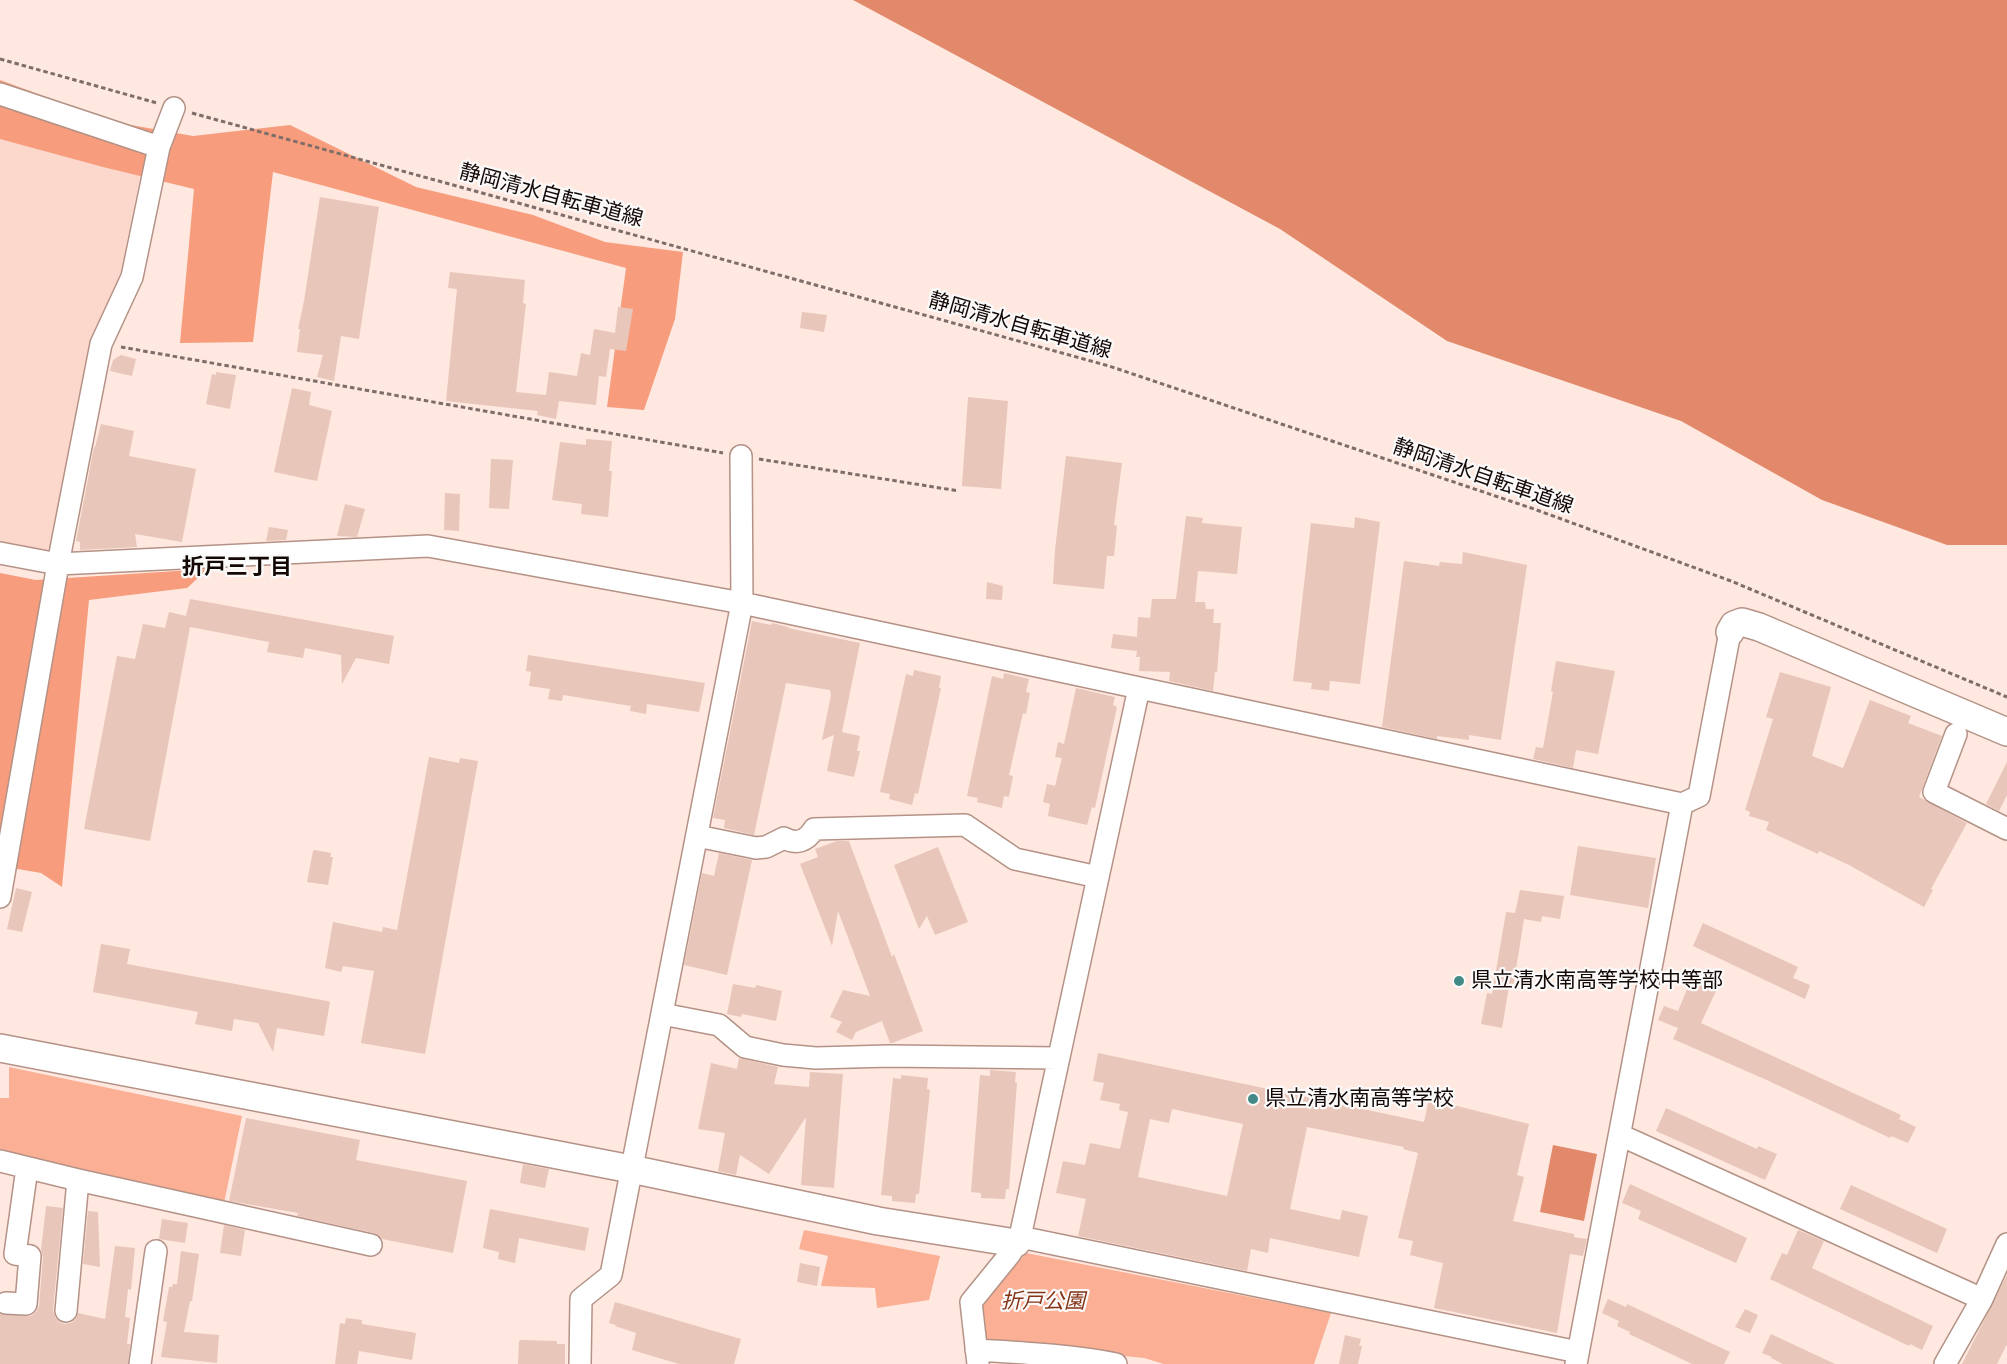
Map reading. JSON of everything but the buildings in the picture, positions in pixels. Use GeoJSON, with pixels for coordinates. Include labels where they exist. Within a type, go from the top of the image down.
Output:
{"type":"FeatureCollection","features":[{"type":"Feature","properties":{"kind":"street"},"geometry":{"type":"LineString","coordinates":[[0,94],[159,147]]}},
{"type":"Feature","properties":{"kind":"street"},"geometry":{"type":"LineString","coordinates":[[0,897],[58,564],[101,344],[132,277],[159,147],[174,108]]}},
{"type":"Feature","properties":{"kind":"street"},"geometry":{"type":"LineString","coordinates":[[580,1364],[581,1299],[611,1275],[742,603],[741,456]]}},
{"type":"Feature","properties":{"kind":"street"},"geometry":{"type":"LineString","coordinates":[[0,553],[58,564],[428,546],[742,603],[1682,804],[1699,796],[1730,632],[1734,625],[1742,622],[2007,732]]}},
{"type":"Feature","properties":{"kind":"street"},"geometry":{"type":"LineString","coordinates":[[1116,1364],[1045,1354],[977,1357],[972,1302],[1011,1254],[1018,1240],[1139,688]]}},
{"type":"Feature","properties":{"kind":"street"},"geometry":{"type":"LineString","coordinates":[[1956,734],[1934,792],[2007,829]]}},
{"type":"Feature","properties":{"kind":"street"},"geometry":{"type":"LineString","coordinates":[[0,1048],[632,1169],[878,1221],[1018,1240],[1577,1358],[1682,804]]}},
{"type":"Feature","properties":{"kind":"street"},"geometry":{"type":"LineString","coordinates":[[697,836],[756,848],[766,847],[784,838],[791,842],[801,841],[809,837],[814,829],[965,825],[1015,859],[1098,877]]}},
{"type":"Feature","properties":{"kind":"street"},"geometry":{"type":"LineString","coordinates":[[662,1014],[719,1025],[745,1047],[783,1055],[816,1058],[889,1056],[1058,1058]]}},
{"type":"Feature","properties":{"kind":"street"},"geometry":{"type":"LineString","coordinates":[[1620,1135],[1982,1299]]}},
{"type":"Feature","properties":{"kind":"street"},"geometry":{"type":"LineString","coordinates":[[0,1161],[371,1245]]}},
{"type":"Feature","properties":{"kind":"street"},"geometry":{"type":"LineString","coordinates":[[6,1303],[26,1304],[30,1256],[15,1254],[27,1168]]}},
{"type":"Feature","properties":{"kind":"street"},"geometry":{"type":"LineString","coordinates":[[66,1311],[78,1180]]}},
{"type":"Feature","properties":{"kind":"street"},"geometry":{"type":"LineString","coordinates":[[1945,1364],[1982,1299],[2007,1244]]}},
{"type":"Feature","properties":{"kind":"street"},"geometry":{"type":"LineString","coordinates":[[140,1364],[156,1251]]}},
{"type":"Feature","properties":{"kind":"path","name":"静岡清水自転車道線"},"geometry":{"type":"LineString","coordinates":[[0,59],[1109,366],[1534,509],[1720,577],[2007,697]]}},
{"type":"Feature","properties":{"kind":"path"},"geometry":{"type":"LineString","coordinates":[[101,344],[741,456],[959,491]]}},
{"type":"Feature","properties":{"kind":"shaded area"},"geometry":{"type":"Polygon","coordinates":[[[853,0],[2007,0],[2007,545],[1947,545],[1822,500],[1681,421],[1447,341],[1280,229],[853,0]]]}},
{"type":"Feature","properties":{"kind":"shaded area"},"geometry":{"type":"Polygon","coordinates":[[[0,80],[114,122],[193,136],[290,125],[416,187],[533,215],[605,242],[683,252],[675,319],[644,410],[607,407],[626,268],[273,172],[253,342],[180,343],[194,189],[0,139],[0,80]]]}},
{"type":"Feature","properties":{"kind":"shaded area"},"geometry":{"type":"Polygon","coordinates":[[[0,113],[142,168],[119,280],[93,335],[49,548],[39,554],[0,546],[0,113]]]}},
{"type":"Feature","properties":{"kind":"shaded area"},"geometry":{"type":"Polygon","coordinates":[[[208,569],[187,588],[89,600],[62,887],[41,873],[0,866],[0,573],[36,580],[208,569]]]}},
{"type":"Feature","properties":{"kind":"shaded area"},"geometry":{"type":"Polygon","coordinates":[[[1553,1145],[1597,1154],[1584,1221],[1540,1212],[1553,1145]]]}},
{"type":"Feature","properties":{"kind":"green space"},"geometry":{"type":"Polygon","coordinates":[[[9,1067],[242,1116],[224,1203],[0,1156],[0,1098],[9,1098],[9,1067]]]}},
{"type":"Feature","properties":{"kind":"green space"},"geometry":{"type":"Polygon","coordinates":[[[804,1230],[940,1256],[929,1300],[877,1308],[875,1288],[821,1286],[828,1256],[799,1249],[804,1230]]]}},
{"type":"Feature","properties":{"kind":"green space","name":"折戸公園"},"geometry":{"type":"Polygon","coordinates":[[[1026,1253],[1331,1313],[1314,1364],[1164,1364],[1144,1358],[984,1342],[983,1304],[1026,1253]]]}},
{"type":"Feature","properties":{"kind":"place","name":"県立清水南高等学校中等部"},"geometry":{"type":"Point","coordinates":[1459,981]}},
{"type":"Feature","properties":{"kind":"place","name":"県立清水南高等学校"},"geometry":{"type":"Point","coordinates":[1253,1099]}},
{"type":"Feature","properties":{"kind":"district","name":"折戸三丁目"},"geometry":{"type":"Point","coordinates":[237,568]}}]}
